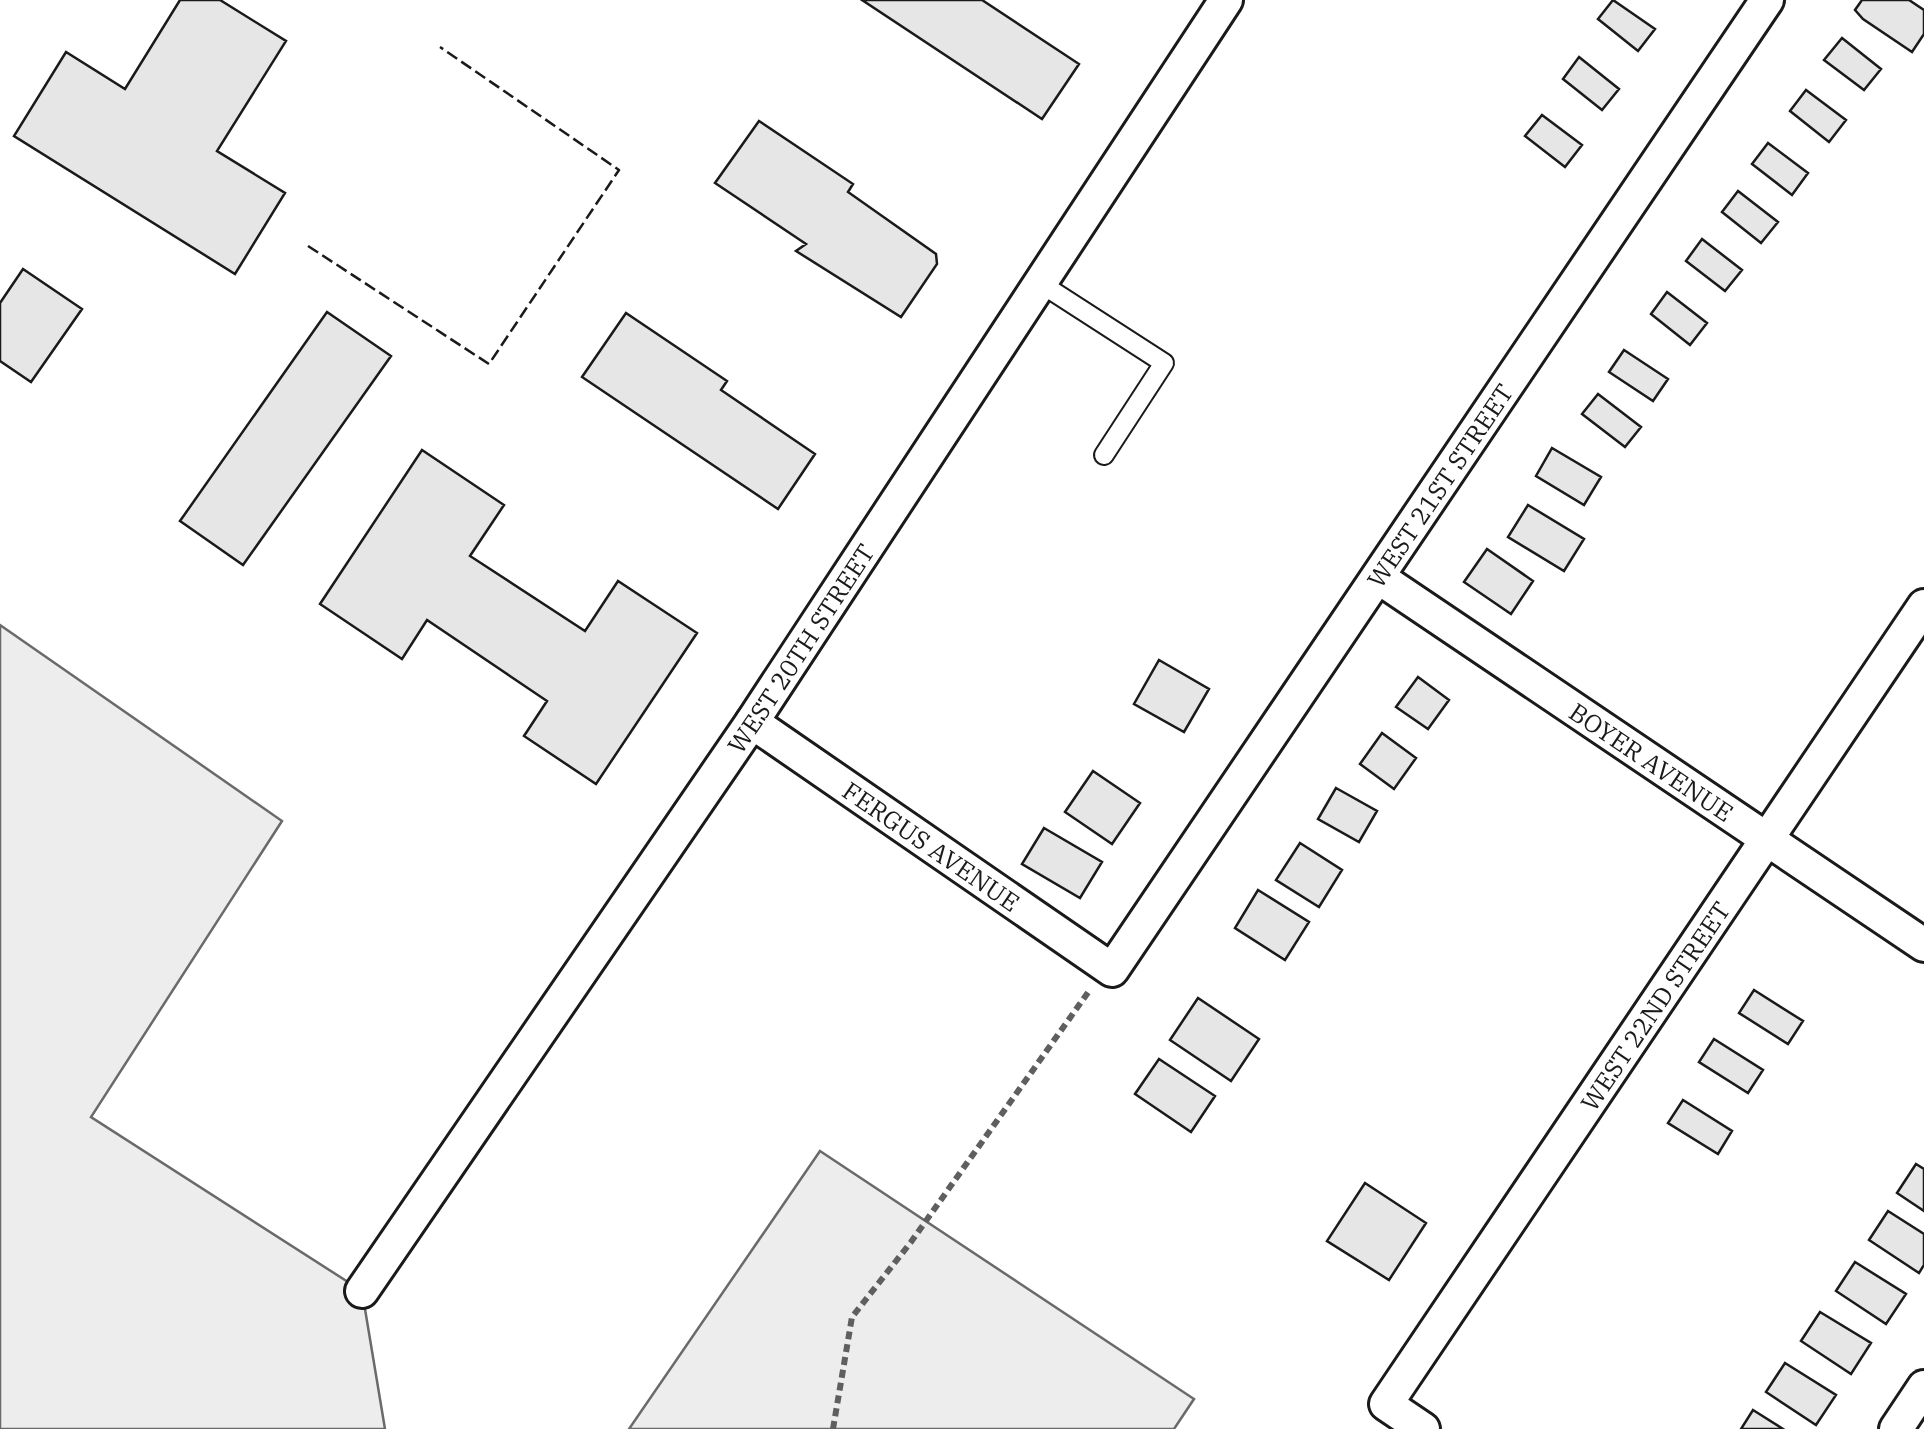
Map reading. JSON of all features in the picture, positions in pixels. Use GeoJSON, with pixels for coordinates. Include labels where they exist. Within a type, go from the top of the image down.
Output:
{"type":"FeatureCollection","features":[{"type":"Feature","properties":{"kind":"street","name":"WEST 20TH STREET"},"geometry":{"type":"LineString","coordinates":[[362,1291],[752,722],[1226,0]]}},
{"type":"Feature","properties":{"kind":"street","name":"WEST 21ST STREET"},"geometry":{"type":"LineString","coordinates":[[1112,970],[1767,0]]}},
{"type":"Feature","properties":{"kind":"street","name":"BOYER AVENUE"},"geometry":{"type":"LineString","coordinates":[[1378,576],[1924,945]]}},
{"type":"Feature","properties":{"kind":"street","name":"WEST 22ND STREET"},"geometry":{"type":"LineString","coordinates":[[1423,1429],[1386,1404],[1924,606]]}},
{"type":"Feature","properties":{"kind":"street","name":"FERGUS AVENUE"},"geometry":{"type":"LineString","coordinates":[[752,722],[1112,970]]}},
{"type":"Feature","properties":{"kind":"street"},"geometry":{"type":"LineString","coordinates":[[1896,1429],[1921,1397]]}},
{"type":"Feature","properties":{"kind":"lane"},"geometry":{"type":"LineString","coordinates":[[1040,283],[1164,364],[1104,455]]}},
{"type":"Feature","properties":{"kind":"path"},"geometry":{"type":"LineString","coordinates":[[833,1429],[852,1316],[911,1242],[1085,994],[1112,970]]}},
{"type":"Feature","properties":{"kind":"shaded area"},"geometry":{"type":"Polygon","coordinates":[[[0,625],[282,821],[91,1117],[362,1291],[385,1429],[0,1429],[0,625]]]}},
{"type":"Feature","properties":{"kind":"shaded area"},"geometry":{"type":"Polygon","coordinates":[[[820,1151],[1194,1399],[1174,1429],[629,1429],[820,1151]]]}},
{"type":"Feature","properties":{"kind":"building"},"geometry":{"type":"Polygon","coordinates":[[[180,0],[220,0],[286,41],[217,151],[285,193],[235,274],[14,136],[66,52],[125,89],[180,0]]]}},
{"type":"Feature","properties":{"kind":"building"},"geometry":{"type":"Polygon","coordinates":[[[862,0],[982,0],[1079,64],[1042,119],[862,0]]]}},
{"type":"Feature","properties":{"kind":"building"},"geometry":{"type":"Polygon","coordinates":[[[1613,0],[1655,29],[1638,51],[1598,19],[1613,0]]]}},
{"type":"Feature","properties":{"kind":"building"},"geometry":{"type":"Polygon","coordinates":[[[1862,0],[1909,0],[1924,10],[1924,34],[1912,52],[1863,19],[1855,10],[1862,0]]]}},
{"type":"Feature","properties":{"kind":"building"},"geometry":{"type":"Polygon","coordinates":[[[1842,38],[1881,69],[1864,90],[1824,60],[1842,38]]]}},
{"type":"Feature","properties":{"kind":"building"},"geometry":{"type":"Polygon","coordinates":[[[1579,57],[1619,89],[1602,110],[1563,79],[1579,57]]]}},
{"type":"Feature","properties":{"kind":"building"},"geometry":{"type":"Polygon","coordinates":[[[1806,90],[1846,120],[1829,142],[1790,111],[1806,90]]]}},
{"type":"Feature","properties":{"kind":"building"},"geometry":{"type":"Polygon","coordinates":[[[1542,115],[1582,145],[1565,167],[1525,136],[1542,115]]]}},
{"type":"Feature","properties":{"kind":"building"},"geometry":{"type":"Polygon","coordinates":[[[759,121],[853,184],[848,192],[936,254],[937,264],[901,317],[796,251],[806,244],[715,183],[759,121]]]}},
{"type":"Feature","properties":{"kind":"building"},"geometry":{"type":"Polygon","coordinates":[[[1768,143],[1808,173],[1792,195],[1752,164],[1768,143]]]}},
{"type":"Feature","properties":{"kind":"building"},"geometry":{"type":"Polygon","coordinates":[[[1738,191],[1778,222],[1761,243],[1722,212],[1738,191]]]}},
{"type":"Feature","properties":{"kind":"building"},"geometry":{"type":"Polygon","coordinates":[[[1702,239],[1742,270],[1725,291],[1686,261],[1702,239]]]}},
{"type":"Feature","properties":{"kind":"building"},"geometry":{"type":"Polygon","coordinates":[[[23,269],[82,309],[31,382],[0,361],[0,303],[23,269]]]}},
{"type":"Feature","properties":{"kind":"building"},"geometry":{"type":"Polygon","coordinates":[[[1667,292],[1707,323],[1690,345],[1651,314],[1667,292]]]}},
{"type":"Feature","properties":{"kind":"building"},"geometry":{"type":"Polygon","coordinates":[[[327,312],[391,356],[243,565],[180,521],[327,312]]]}},
{"type":"Feature","properties":{"kind":"building"},"geometry":{"type":"Polygon","coordinates":[[[626,313],[727,381],[721,390],[815,454],[778,509],[582,377],[626,313]]]}},
{"type":"Feature","properties":{"kind":"building"},"geometry":{"type":"Polygon","coordinates":[[[1624,350],[1668,379],[1653,401],[1609,372],[1624,350]]]}},
{"type":"Feature","properties":{"kind":"building"},"geometry":{"type":"Polygon","coordinates":[[[1598,394],[1641,427],[1625,447],[1582,414],[1598,394]]]}},
{"type":"Feature","properties":{"kind":"building"},"geometry":{"type":"Polygon","coordinates":[[[1552,448],[1601,477],[1584,505],[1536,476],[1552,448]]]}},
{"type":"Feature","properties":{"kind":"building"},"geometry":{"type":"Polygon","coordinates":[[[422,450],[504,505],[470,556],[585,631],[618,581],[697,633],[596,784],[524,736],[547,701],[427,620],[402,659],[320,604],[422,450]]]}},
{"type":"Feature","properties":{"kind":"building"},"geometry":{"type":"Polygon","coordinates":[[[1528,505],[1584,539],[1564,571],[1508,537],[1528,505]]]}},
{"type":"Feature","properties":{"kind":"building"},"geometry":{"type":"Polygon","coordinates":[[[1487,549],[1533,581],[1511,614],[1464,582],[1487,549]]]}},
{"type":"Feature","properties":{"kind":"building"},"geometry":{"type":"Polygon","coordinates":[[[1159,660],[1209,689],[1184,732],[1134,704],[1159,660]]]}},
{"type":"Feature","properties":{"kind":"building"},"geometry":{"type":"Polygon","coordinates":[[[1418,677],[1449,700],[1428,729],[1396,707],[1418,677]]]}},
{"type":"Feature","properties":{"kind":"building"},"geometry":{"type":"Polygon","coordinates":[[[1382,733],[1416,758],[1394,789],[1360,764],[1382,733]]]}},
{"type":"Feature","properties":{"kind":"building"},"geometry":{"type":"Polygon","coordinates":[[[1093,771],[1140,803],[1112,844],[1065,812],[1093,771]]]}},
{"type":"Feature","properties":{"kind":"building"},"geometry":{"type":"Polygon","coordinates":[[[1336,788],[1377,811],[1359,842],[1318,819],[1336,788]]]}},
{"type":"Feature","properties":{"kind":"building"},"geometry":{"type":"Polygon","coordinates":[[[1044,828],[1102,862],[1080,898],[1022,864],[1044,828]]]}},
{"type":"Feature","properties":{"kind":"building"},"geometry":{"type":"Polygon","coordinates":[[[1300,843],[1342,870],[1319,907],[1276,880],[1300,843]]]}},
{"type":"Feature","properties":{"kind":"building"},"geometry":{"type":"Polygon","coordinates":[[[1258,890],[1309,922],[1285,960],[1235,928],[1258,890]]]}},
{"type":"Feature","properties":{"kind":"building"},"geometry":{"type":"Polygon","coordinates":[[[1754,990],[1803,1021],[1788,1044],[1739,1013],[1754,990]]]}},
{"type":"Feature","properties":{"kind":"building"},"geometry":{"type":"Polygon","coordinates":[[[1198,998],[1259,1039],[1231,1081],[1170,1040],[1198,998]]]}},
{"type":"Feature","properties":{"kind":"building"},"geometry":{"type":"Polygon","coordinates":[[[1714,1039],[1763,1070],[1748,1093],[1699,1062],[1714,1039]]]}},
{"type":"Feature","properties":{"kind":"building"},"geometry":{"type":"Polygon","coordinates":[[[1159,1059],[1215,1096],[1191,1132],[1135,1094],[1159,1059]]]}},
{"type":"Feature","properties":{"kind":"building"},"geometry":{"type":"Polygon","coordinates":[[[1683,1100],[1732,1131],[1718,1154],[1668,1123],[1683,1100]]]}},
{"type":"Feature","properties":{"kind":"building"},"geometry":{"type":"Polygon","coordinates":[[[1916,1164],[1924,1169],[1924,1211],[1897,1193],[1916,1164]]]}},
{"type":"Feature","properties":{"kind":"building"},"geometry":{"type":"Polygon","coordinates":[[[1365,1183],[1426,1223],[1389,1280],[1327,1241],[1365,1183]]]}},
{"type":"Feature","properties":{"kind":"building"},"geometry":{"type":"Polygon","coordinates":[[[1888,1211],[1924,1234],[1924,1265],[1919,1273],[1869,1240],[1888,1211]]]}},
{"type":"Feature","properties":{"kind":"building"},"geometry":{"type":"Polygon","coordinates":[[[1855,1262],[1906,1294],[1886,1324],[1836,1291],[1855,1262]]]}},
{"type":"Feature","properties":{"kind":"building"},"geometry":{"type":"Polygon","coordinates":[[[1820,1312],[1871,1343],[1851,1374],[1801,1341],[1820,1312]]]}},
{"type":"Feature","properties":{"kind":"building"},"geometry":{"type":"Polygon","coordinates":[[[1785,1363],[1836,1395],[1816,1425],[1766,1392],[1785,1363]]]}},
{"type":"Feature","properties":{"kind":"building"},"geometry":{"type":"Polygon","coordinates":[[[1753,1410],[1783,1429],[1741,1429],[1753,1410]]]}},
{"type":"Feature","properties":{"kind":"fence"},"geometry":{"type":"LineString","coordinates":[[308,246],[489,364],[619,170],[440,47]]}}]}
